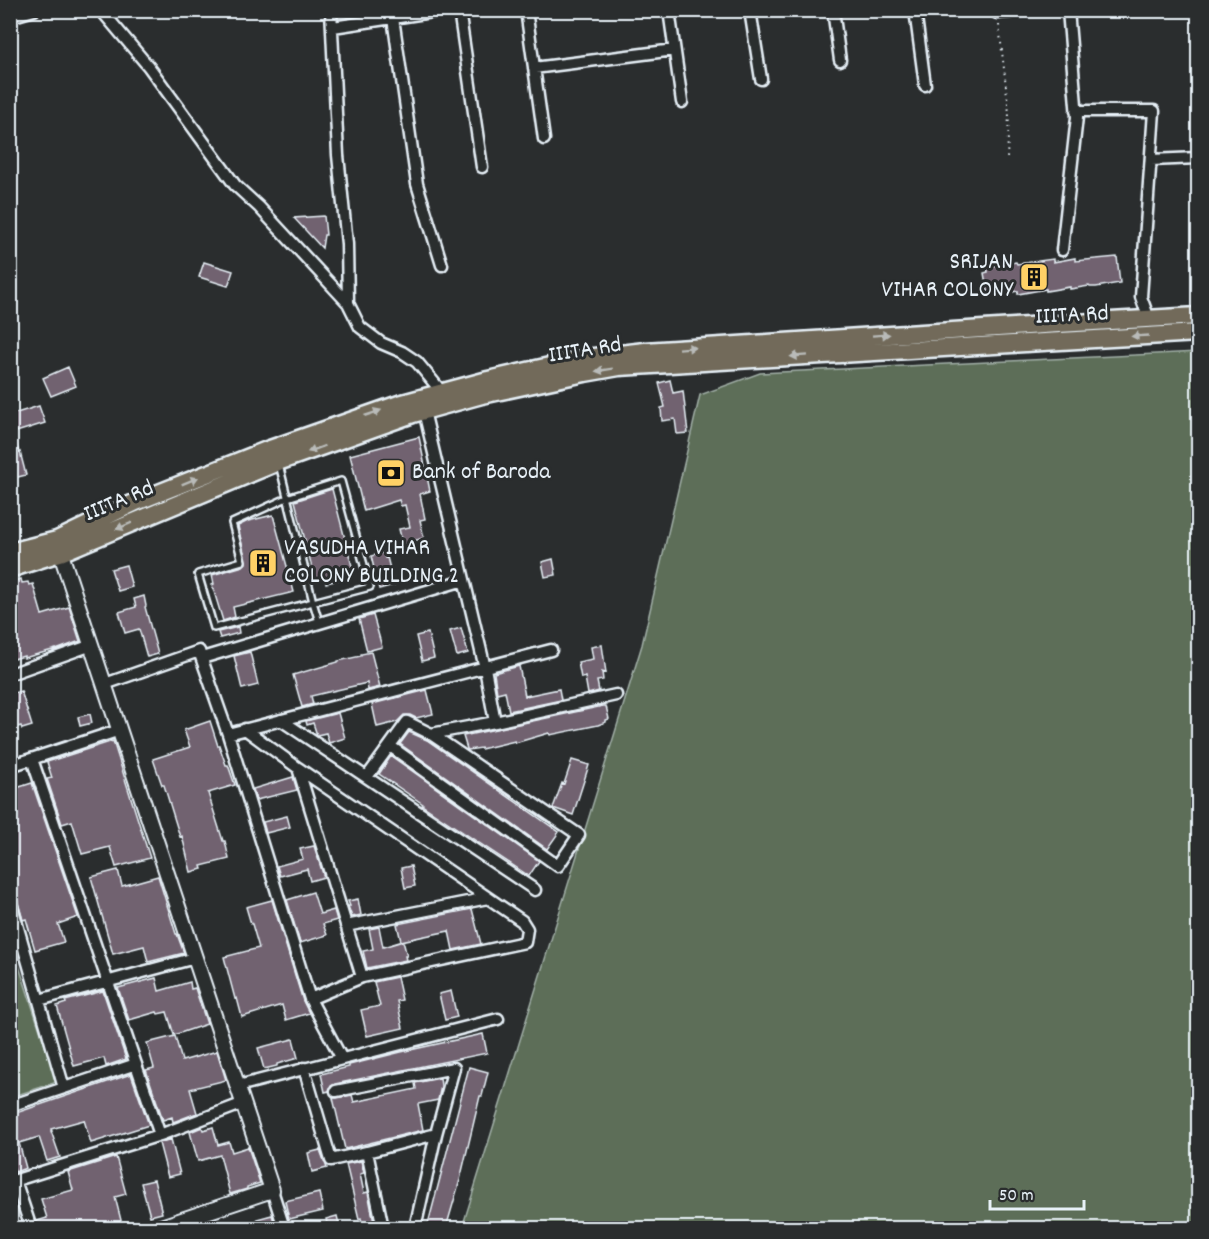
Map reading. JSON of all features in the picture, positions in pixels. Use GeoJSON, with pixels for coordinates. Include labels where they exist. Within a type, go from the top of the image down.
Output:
{"type":"FeatureCollection","features":[{"type":"Feature","properties":{"kind":"main road","name":"IIITA Rd"},"geometry":{"type":"LineString","coordinates":[[645,358],[1198,316]]}},
{"type":"Feature","properties":{"kind":"main road","name":"IIITA Rd"},"geometry":{"type":"LineString","coordinates":[[10,569],[58,546],[136,502],[267,450],[399,404],[446,397],[585,358],[645,358],[1198,333]]}},
{"type":"Feature","properties":{"kind":"main road","name":"IIITA Rd"},"geometry":{"type":"LineString","coordinates":[[10,552],[58,546],[278,462],[424,411],[446,397]]}},
{"type":"Feature","properties":{"kind":"street"},"geometry":{"type":"LineString","coordinates":[[10,16],[34,10]]}},
{"type":"Feature","properties":{"kind":"street"},"geometry":{"type":"LineString","coordinates":[[100,10],[149,67],[235,185],[259,207],[348,303],[360,327],[381,343],[402,352],[417,362],[446,397]]}},
{"type":"Feature","properties":{"kind":"street"},"geometry":{"type":"LineString","coordinates":[[331,10],[338,155],[347,244],[348,303]]}},
{"type":"Feature","properties":{"kind":"street"},"geometry":{"type":"LineString","coordinates":[[333,27],[445,10]]}},
{"type":"Feature","properties":{"kind":"street"},"geometry":{"type":"LineString","coordinates":[[459,10],[482,167]]}},
{"type":"Feature","properties":{"kind":"street"},"geometry":{"type":"LineString","coordinates":[[526,10],[544,139]]}},
{"type":"Feature","properties":{"kind":"street"},"geometry":{"type":"LineString","coordinates":[[669,10],[682,102]]}},
{"type":"Feature","properties":{"kind":"street"},"geometry":{"type":"LineString","coordinates":[[750,10],[761,80]]}},
{"type":"Feature","properties":{"kind":"street"},"geometry":{"type":"LineString","coordinates":[[833,10],[840,60]]}},
{"type":"Feature","properties":{"kind":"street"},"geometry":{"type":"LineString","coordinates":[[915,10],[926,85]]}},
{"type":"Feature","properties":{"kind":"street"},"geometry":{"type":"LineString","coordinates":[[997,13],[1029,10]]}},
{"type":"Feature","properties":{"kind":"street"},"geometry":{"type":"LineString","coordinates":[[1062,250],[1077,117],[1068,10]]}},
{"type":"Feature","properties":{"kind":"street"},"geometry":{"type":"LineString","coordinates":[[393,18],[417,184],[442,265]]}},
{"type":"Feature","properties":{"kind":"street"},"geometry":{"type":"LineString","coordinates":[[534,68],[674,51]]}},
{"type":"Feature","properties":{"kind":"street"},"geometry":{"type":"LineString","coordinates":[[1076,111],[1154,111],[1142,297],[1149,319]]}},
{"type":"Feature","properties":{"kind":"street"},"geometry":{"type":"LineString","coordinates":[[1151,160],[1198,158]]}},
{"type":"Feature","properties":{"kind":"street"},"geometry":{"type":"LineString","coordinates":[[424,411],[495,722]]}},
{"type":"Feature","properties":{"kind":"street"},"geometry":{"type":"LineString","coordinates":[[58,546],[284,1228]]}},
{"type":"Feature","properties":{"kind":"street"},"geometry":{"type":"LineString","coordinates":[[202,658],[464,580]]}},
{"type":"Feature","properties":{"kind":"street"},"geometry":{"type":"LineString","coordinates":[[10,674],[92,645]]}},
{"type":"Feature","properties":{"kind":"street"},"geometry":{"type":"LineString","coordinates":[[228,734],[551,650]]}},
{"type":"Feature","properties":{"kind":"street"},"geometry":{"type":"LineString","coordinates":[[105,684],[199,651],[228,734],[310,999],[342,1059]]}},
{"type":"Feature","properties":{"kind":"street"},"geometry":{"type":"LineString","coordinates":[[431,734],[616,695]]}},
{"type":"Feature","properties":{"kind":"street"},"geometry":{"type":"LineString","coordinates":[[282,720],[535,890]]}},
{"type":"Feature","properties":{"kind":"street"},"geometry":{"type":"LineString","coordinates":[[367,777],[407,722],[431,734],[579,835],[558,866],[390,746]]}},
{"type":"Feature","properties":{"kind":"street"},"geometry":{"type":"LineString","coordinates":[[245,729],[298,768],[522,921],[527,929],[525,942],[362,977],[310,999]]}},
{"type":"Feature","properties":{"kind":"street"},"geometry":{"type":"LineString","coordinates":[[10,766],[120,730]]}},
{"type":"Feature","properties":{"kind":"street"},"geometry":{"type":"LineString","coordinates":[[33,759],[160,1135]]}},
{"type":"Feature","properties":{"kind":"street"},"geometry":{"type":"LineString","coordinates":[[298,768],[362,977]]}},
{"type":"Feature","properties":{"kind":"street"},"geometry":{"type":"LineString","coordinates":[[346,926],[488,898]]}},
{"type":"Feature","properties":{"kind":"street"},"geometry":{"type":"LineString","coordinates":[[10,900],[64,1088]]}},
{"type":"Feature","properties":{"kind":"street"},"geometry":{"type":"LineString","coordinates":[[39,1000],[195,957]]}},
{"type":"Feature","properties":{"kind":"street"},"geometry":{"type":"LineString","coordinates":[[238,1086],[498,1019]]}},
{"type":"Feature","properties":{"kind":"street"},"geometry":{"type":"LineString","coordinates":[[10,1106],[136,1064]]}},
{"type":"Feature","properties":{"kind":"street"},"geometry":{"type":"LineString","coordinates":[[304,1068],[331,1160],[436,1134]]}},
{"type":"Feature","properties":{"kind":"street"},"geometry":{"type":"LineString","coordinates":[[336,1091],[454,1068],[436,1134],[415,1228]]}},
{"type":"Feature","properties":{"kind":"street"},"geometry":{"type":"LineString","coordinates":[[31,1228],[13,1181],[160,1135],[243,1103]]}},
{"type":"Feature","properties":{"kind":"street"},"geometry":{"type":"LineString","coordinates":[[367,1152],[383,1228]]}},
{"type":"Feature","properties":{"kind":"street"},"geometry":{"type":"LineString","coordinates":[[158,1228],[273,1190]]}},
{"type":"Feature","properties":{"kind":"lane"},"geometry":{"type":"LineString","coordinates":[[278,462],[319,623]]}},
{"type":"Feature","properties":{"kind":"lane"},"geometry":{"type":"LineString","coordinates":[[342,481],[370,587],[313,602],[214,628],[198,574],[242,561],[232,523],[287,498],[342,481]]}},
{"type":"Feature","properties":{"kind":"path"},"geometry":{"type":"LineString","coordinates":[[997,13],[1009,113],[1007,159]]}},
{"type":"Feature","properties":{"kind":"green space"},"geometry":{"type":"Polygon","coordinates":[[[1198,352],[1198,1228],[462,1228],[642,645],[700,395],[760,373],[1198,352]]]}},
{"type":"Feature","properties":{"kind":"green space"},"geometry":{"type":"Polygon","coordinates":[[[10,939],[57,1082],[11,1097],[10,1097],[10,939]]]}},
{"type":"Feature","properties":{"kind":"building"},"geometry":{"type":"Polygon","coordinates":[[[324,216],[326,235],[324,235],[322,248],[294,218],[324,216]]]}},
{"type":"Feature","properties":{"kind":"building","name":"SRIJAN VIHAR COLONY"},"geometry":{"type":"Polygon","coordinates":[[[1117,257],[1120,283],[1096,287],[1070,289],[1070,287],[1046,291],[1046,289],[1018,294],[1018,291],[994,295],[994,293],[989,294],[987,290],[984,273],[988,272],[987,267],[1053,259],[1053,262],[1075,258],[1075,261],[1117,257]]]}},
{"type":"Feature","properties":{"kind":"building"},"geometry":{"type":"Polygon","coordinates":[[[204,262],[233,271],[228,286],[199,277],[204,262]]]}},
{"type":"Feature","properties":{"kind":"building"},"geometry":{"type":"Polygon","coordinates":[[[68,367],[76,386],[51,396],[43,378],[68,367]]]}},
{"type":"Feature","properties":{"kind":"building"},"geometry":{"type":"Polygon","coordinates":[[[670,380],[673,393],[683,391],[688,433],[677,434],[675,419],[662,421],[661,408],[665,407],[659,383],[670,380]]]}},
{"type":"Feature","properties":{"kind":"building"},"geometry":{"type":"Polygon","coordinates":[[[39,406],[45,423],[13,433],[26,475],[10,479],[10,415],[39,406]]]}},
{"type":"Feature","properties":{"kind":"building","name":"Bank of Baroda"},"geometry":{"type":"Polygon","coordinates":[[[419,437],[430,491],[420,494],[425,519],[420,520],[424,538],[403,545],[399,529],[410,527],[405,505],[401,506],[399,500],[364,511],[350,455],[419,437]]]}},
{"type":"Feature","properties":{"kind":"building"},"geometry":{"type":"Polygon","coordinates":[[[332,489],[353,570],[337,574],[339,580],[326,583],[324,577],[315,579],[295,501],[332,489]]]}},
{"type":"Feature","properties":{"kind":"building","name":"VASUDHA VIHAR COLONY BUILDING 2"},"geometry":{"type":"Polygon","coordinates":[[[273,515],[294,592],[233,607],[235,617],[223,621],[212,585],[214,584],[212,575],[243,566],[246,563],[238,526],[273,515]]]}},
{"type":"Feature","properties":{"kind":"building"},"geometry":{"type":"Polygon","coordinates":[[[383,553],[385,558],[387,557],[394,585],[379,589],[371,556],[383,553]]]}},
{"type":"Feature","properties":{"kind":"building"},"geometry":{"type":"Polygon","coordinates":[[[553,559],[556,575],[545,577],[542,562],[553,559]]]}},
{"type":"Feature","properties":{"kind":"building"},"geometry":{"type":"Polygon","coordinates":[[[126,565],[132,587],[118,591],[111,569],[126,565]]]}},
{"type":"Feature","properties":{"kind":"building"},"geometry":{"type":"Polygon","coordinates":[[[21,579],[22,583],[33,584],[42,615],[69,607],[80,641],[56,650],[10,660],[10,582],[21,579]]]}},
{"type":"Feature","properties":{"kind":"building"},"geometry":{"type":"Polygon","coordinates":[[[144,596],[158,654],[147,657],[139,629],[125,633],[119,612],[136,607],[134,599],[144,596]]]}},
{"type":"Feature","properties":{"kind":"building"},"geometry":{"type":"Polygon","coordinates":[[[373,615],[382,647],[367,651],[359,619],[373,615]]]}},
{"type":"Feature","properties":{"kind":"building"},"geometry":{"type":"Polygon","coordinates":[[[238,627],[239,633],[220,638],[218,632],[238,627]]]}},
{"type":"Feature","properties":{"kind":"building"},"geometry":{"type":"Polygon","coordinates":[[[461,628],[468,653],[457,656],[450,631],[461,628]]]}},
{"type":"Feature","properties":{"kind":"building"},"geometry":{"type":"Polygon","coordinates":[[[428,633],[434,658],[422,661],[416,636],[428,633]]]}},
{"type":"Feature","properties":{"kind":"building"},"geometry":{"type":"Polygon","coordinates":[[[602,645],[606,673],[602,672],[603,680],[597,681],[599,691],[588,694],[585,677],[581,678],[578,662],[593,659],[591,647],[602,645]]]}},
{"type":"Feature","properties":{"kind":"building"},"geometry":{"type":"Polygon","coordinates":[[[250,652],[258,685],[242,689],[234,656],[250,652]]]}},
{"type":"Feature","properties":{"kind":"building"},"geometry":{"type":"Polygon","coordinates":[[[371,652],[380,687],[368,690],[367,683],[311,696],[313,704],[302,707],[293,675],[371,652]]]}},
{"type":"Feature","properties":{"kind":"building"},"geometry":{"type":"Polygon","coordinates":[[[519,666],[525,696],[559,689],[561,700],[509,711],[505,691],[497,693],[494,673],[519,666]]]}},
{"type":"Feature","properties":{"kind":"building"},"geometry":{"type":"Polygon","coordinates":[[[427,690],[433,714],[416,718],[404,715],[397,722],[377,727],[372,704],[427,690]]]}},
{"type":"Feature","properties":{"kind":"building"},"geometry":{"type":"Polygon","coordinates":[[[21,691],[32,726],[10,729],[10,694],[21,691]]]}},
{"type":"Feature","properties":{"kind":"building"},"geometry":{"type":"Polygon","coordinates":[[[606,706],[609,719],[606,722],[550,735],[549,733],[515,743],[515,741],[468,750],[463,736],[606,706]]]}},
{"type":"Feature","properties":{"kind":"building"},"geometry":{"type":"Polygon","coordinates":[[[338,713],[345,738],[329,743],[326,733],[317,735],[313,723],[307,725],[306,721],[338,713]]]}},
{"type":"Feature","properties":{"kind":"building"},"geometry":{"type":"Polygon","coordinates":[[[90,714],[92,723],[80,726],[78,717],[90,714]]]}},
{"type":"Feature","properties":{"kind":"building"},"geometry":{"type":"Polygon","coordinates":[[[210,721],[235,785],[208,793],[229,859],[201,866],[202,869],[191,872],[182,836],[180,837],[164,785],[162,785],[153,759],[190,747],[184,730],[210,721]]]}},
{"type":"Feature","properties":{"kind":"building"},"geometry":{"type":"Polygon","coordinates":[[[409,732],[427,740],[559,832],[547,849],[400,744],[409,732]]]}},
{"type":"Feature","properties":{"kind":"building"},"geometry":{"type":"Polygon","coordinates":[[[113,741],[150,858],[116,867],[110,847],[82,854],[72,821],[62,824],[47,779],[52,778],[47,762],[113,741]]]}},
{"type":"Feature","properties":{"kind":"building"},"geometry":{"type":"Polygon","coordinates":[[[391,756],[539,861],[529,876],[379,774],[391,756]]]}},
{"type":"Feature","properties":{"kind":"building"},"geometry":{"type":"Polygon","coordinates":[[[572,760],[589,765],[573,815],[553,808],[572,760]]]}},
{"type":"Feature","properties":{"kind":"building"},"geometry":{"type":"Polygon","coordinates":[[[293,777],[297,790],[256,800],[253,789],[293,777]]]}},
{"type":"Feature","properties":{"kind":"building"},"geometry":{"type":"Polygon","coordinates":[[[32,783],[78,917],[58,924],[64,942],[35,950],[26,919],[23,920],[10,874],[10,790],[32,783]]]}},
{"type":"Feature","properties":{"kind":"building"},"geometry":{"type":"Polygon","coordinates":[[[287,816],[290,827],[266,833],[263,822],[287,816]]]}},
{"type":"Feature","properties":{"kind":"building"},"geometry":{"type":"Polygon","coordinates":[[[314,846],[324,877],[310,881],[307,869],[280,876],[277,866],[303,859],[300,849],[314,846]]]}},
{"type":"Feature","properties":{"kind":"building"},"geometry":{"type":"Polygon","coordinates":[[[411,866],[415,886],[405,888],[401,868],[411,866]]]}},
{"type":"Feature","properties":{"kind":"building"},"geometry":{"type":"Polygon","coordinates":[[[118,870],[122,886],[158,876],[184,953],[148,962],[144,946],[113,954],[91,877],[118,870]]]}},
{"type":"Feature","properties":{"kind":"building"},"geometry":{"type":"Polygon","coordinates":[[[313,892],[320,914],[334,910],[337,920],[323,924],[327,935],[300,943],[287,900],[313,892]]]}},
{"type":"Feature","properties":{"kind":"building"},"geometry":{"type":"Polygon","coordinates":[[[358,899],[361,915],[352,917],[348,901],[358,899]]]}},
{"type":"Feature","properties":{"kind":"building"},"geometry":{"type":"Polygon","coordinates":[[[272,900],[303,1001],[309,1013],[286,1020],[282,1005],[242,1017],[224,957],[259,948],[246,907],[272,900]]]}},
{"type":"Feature","properties":{"kind":"building"},"geometry":{"type":"Polygon","coordinates":[[[472,909],[481,944],[453,950],[449,931],[401,941],[397,924],[472,909]]]}},
{"type":"Feature","properties":{"kind":"building"},"geometry":{"type":"Polygon","coordinates":[[[379,927],[383,947],[403,941],[406,960],[367,968],[363,951],[373,949],[369,929],[379,927]]]}},
{"type":"Feature","properties":{"kind":"building"},"geometry":{"type":"Polygon","coordinates":[[[397,977],[402,1000],[397,1001],[403,1028],[367,1036],[361,1010],[380,1006],[374,982],[397,977]]]}},
{"type":"Feature","properties":{"kind":"building"},"geometry":{"type":"Polygon","coordinates":[[[156,978],[159,991],[190,982],[191,989],[195,988],[207,1024],[174,1035],[167,1012],[158,1014],[157,1012],[129,1020],[118,988],[156,978]]]}},
{"type":"Feature","properties":{"kind":"building"},"geometry":{"type":"Polygon","coordinates":[[[103,991],[126,1059],[106,1066],[104,1058],[74,1066],[57,1006],[66,1003],[65,1001],[103,991]]]}},
{"type":"Feature","properties":{"kind":"building"},"geometry":{"type":"Polygon","coordinates":[[[451,991],[457,1017],[445,1020],[439,994],[451,991]]]}},
{"type":"Feature","properties":{"kind":"building"},"geometry":{"type":"Polygon","coordinates":[[[483,1034],[487,1053],[335,1084],[325,1092],[321,1074],[401,1052],[483,1034]]]}},
{"type":"Feature","properties":{"kind":"building"},"geometry":{"type":"Polygon","coordinates":[[[175,1036],[182,1061],[217,1051],[226,1080],[190,1089],[197,1113],[173,1122],[172,1117],[163,1120],[146,1070],[154,1068],[147,1043],[175,1036]]]}},
{"type":"Feature","properties":{"kind":"building"},"geometry":{"type":"Polygon","coordinates":[[[293,1039],[298,1058],[264,1069],[258,1048],[293,1039]]]}},
{"type":"Feature","properties":{"kind":"building"},"geometry":{"type":"Polygon","coordinates":[[[469,1067],[488,1072],[482,1096],[480,1096],[446,1228],[427,1228],[469,1067]]]}},
{"type":"Feature","properties":{"kind":"building"},"geometry":{"type":"Polygon","coordinates":[[[131,1074],[149,1125],[91,1143],[84,1120],[51,1129],[60,1157],[47,1161],[39,1137],[19,1143],[26,1168],[15,1172],[10,1157],[10,1115],[131,1074]]]}},
{"type":"Feature","properties":{"kind":"building"},"geometry":{"type":"Polygon","coordinates":[[[440,1078],[438,1100],[418,1104],[423,1130],[345,1149],[333,1098],[352,1095],[354,1102],[416,1089],[415,1083],[440,1078]]]}},
{"type":"Feature","properties":{"kind":"building"},"geometry":{"type":"Polygon","coordinates":[[[202,1127],[203,1130],[213,1127],[218,1145],[229,1142],[232,1152],[248,1147],[260,1183],[230,1194],[220,1155],[198,1161],[190,1132],[202,1127]]]}},
{"type":"Feature","properties":{"kind":"building"},"geometry":{"type":"Polygon","coordinates":[[[171,1139],[180,1174],[168,1177],[159,1143],[171,1139]]]}},
{"type":"Feature","properties":{"kind":"building"},"geometry":{"type":"Polygon","coordinates":[[[320,1150],[327,1168],[312,1172],[308,1153],[320,1150]]]}},
{"type":"Feature","properties":{"kind":"building"},"geometry":{"type":"Polygon","coordinates":[[[116,1157],[126,1194],[115,1197],[123,1228],[38,1228],[37,1221],[47,1218],[41,1199],[73,1190],[68,1172],[116,1157]]]}},
{"type":"Feature","properties":{"kind":"building"},"geometry":{"type":"Polygon","coordinates":[[[361,1161],[364,1173],[360,1174],[364,1193],[368,1192],[375,1228],[363,1228],[346,1164],[361,1161]]]}},
{"type":"Feature","properties":{"kind":"building"},"geometry":{"type":"Polygon","coordinates":[[[154,1180],[162,1213],[150,1216],[141,1183],[154,1180]]]}},
{"type":"Feature","properties":{"kind":"building"},"geometry":{"type":"Polygon","coordinates":[[[319,1193],[323,1211],[289,1219],[285,1201],[319,1193]]]}},
{"type":"Feature","properties":{"kind":"building"},"geometry":{"type":"Polygon","coordinates":[[[272,1215],[276,1228],[259,1228],[257,1219],[272,1215]]]}},
{"type":"Feature","properties":{"kind":"building"},"geometry":{"type":"Polygon","coordinates":[[[337,1216],[340,1228],[328,1228],[326,1219],[337,1216]]]}},
{"type":"Feature","properties":{"kind":"place","name":"SRIJAN VIHAR COLONY"},"geometry":{"type":"Point","coordinates":[1034,277]}},
{"type":"Feature","properties":{"kind":"place","name":"Bank of Baroda"},"geometry":{"type":"Point","coordinates":[391,473]}},
{"type":"Feature","properties":{"kind":"place","name":"VASUDHA VIHAR COLONY BUILDING 2"},"geometry":{"type":"Point","coordinates":[263,563]}}]}
